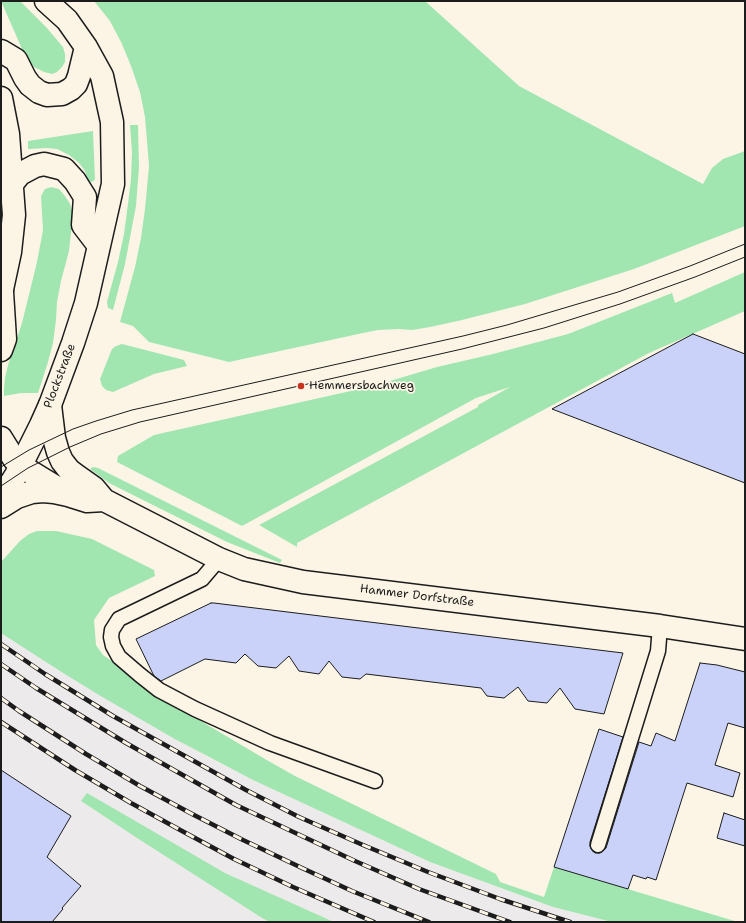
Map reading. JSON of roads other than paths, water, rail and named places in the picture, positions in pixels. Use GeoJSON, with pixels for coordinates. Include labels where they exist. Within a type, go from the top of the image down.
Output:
{"type":"FeatureCollection","features":[{"type":"Feature","properties":{"kind":"street","name":"Plockstraße"},"geometry":{"type":"LineString","coordinates":[[1,499],[21,466],[50,405],[73,343],[86,303],[112,184],[112,122],[102,76],[86,48],[67,20],[46,1]]}},
{"type":"Feature","properties":{"kind":"street"},"geometry":{"type":"LineString","coordinates":[[1,51],[16,60],[30,86],[39,92],[47,94],[62,94],[76,84],[86,48]]}},
{"type":"Feature","properties":{"kind":"street"},"geometry":{"type":"LineString","coordinates":[[1,98],[8,134],[14,215],[10,252],[1,293],[5,339],[1,350]]}},
{"type":"Feature","properties":{"kind":"street"},"geometry":{"type":"LineString","coordinates":[[12,184],[20,174],[35,166],[44,164],[64,169],[76,180],[85,198],[83,225],[99,246]]}},
{"type":"Feature","properties":{"kind":"street","name":"Hammer Dorfstraße"},"geometry":{"type":"LineString","coordinates":[[50,405],[54,438],[62,461],[69,470],[94,488],[104,500],[219,559],[244,569],[303,582],[660,626],[745,639]]}},
{"type":"Feature","properties":{"kind":"street","name":"Hammer Dorfstraße"},"geometry":{"type":"LineString","coordinates":[[1,438],[14,459],[21,466],[68,495]]}},
{"type":"Feature","properties":{"kind":"street","name":"Hammer Dorfstraße"},"geometry":{"type":"LineString","coordinates":[[1,507],[32,492],[43,491],[68,495],[87,501],[104,500]]}},
{"type":"Feature","properties":{"kind":"lane"},"geometry":{"type":"LineString","coordinates":[[219,559],[202,580],[119,619],[112,630],[111,637],[113,646],[120,657],[159,690],[195,709],[270,743],[375,781]]}},
{"type":"Feature","properties":{"kind":"lane"},"geometry":{"type":"LineString","coordinates":[[598,845],[658,651],[660,626]]}},
{"type":"Feature","properties":{"kind":"tram line"},"geometry":{"type":"LineString","coordinates":[[1,467],[29,450],[73,429],[132,410],[507,325],[618,292],[745,244]]}},
{"type":"Feature","properties":{"kind":"tram line"},"geometry":{"type":"LineString","coordinates":[[1,486],[28,468],[70,447],[101,434],[140,422],[462,349],[544,328],[620,304],[745,257]]}},
{"type":"Feature","properties":{"kind":"railway"},"geometry":{"type":"LineString","coordinates":[[1,644],[45,674],[113,716],[246,790],[299,817],[428,872],[500,899],[570,922]]}},
{"type":"Feature","properties":{"kind":"railway"},"geometry":{"type":"LineString","coordinates":[[1,664],[36,688],[126,743],[236,805],[355,861],[419,889],[510,922]]}},
{"type":"Feature","properties":{"kind":"railway"},"geometry":{"type":"LineString","coordinates":[[1,698],[86,754],[140,786],[194,815],[243,840],[352,891],[429,922]]}},
{"type":"Feature","properties":{"kind":"railway"},"geometry":{"type":"LineString","coordinates":[[1,722],[75,770],[131,803],[234,859],[293,887],[374,922]]}},
{"type":"Feature","properties":{"kind":"place","name":"Hemmersbachweg"},"geometry":{"type":"Point","coordinates":[301,386]}}]}
